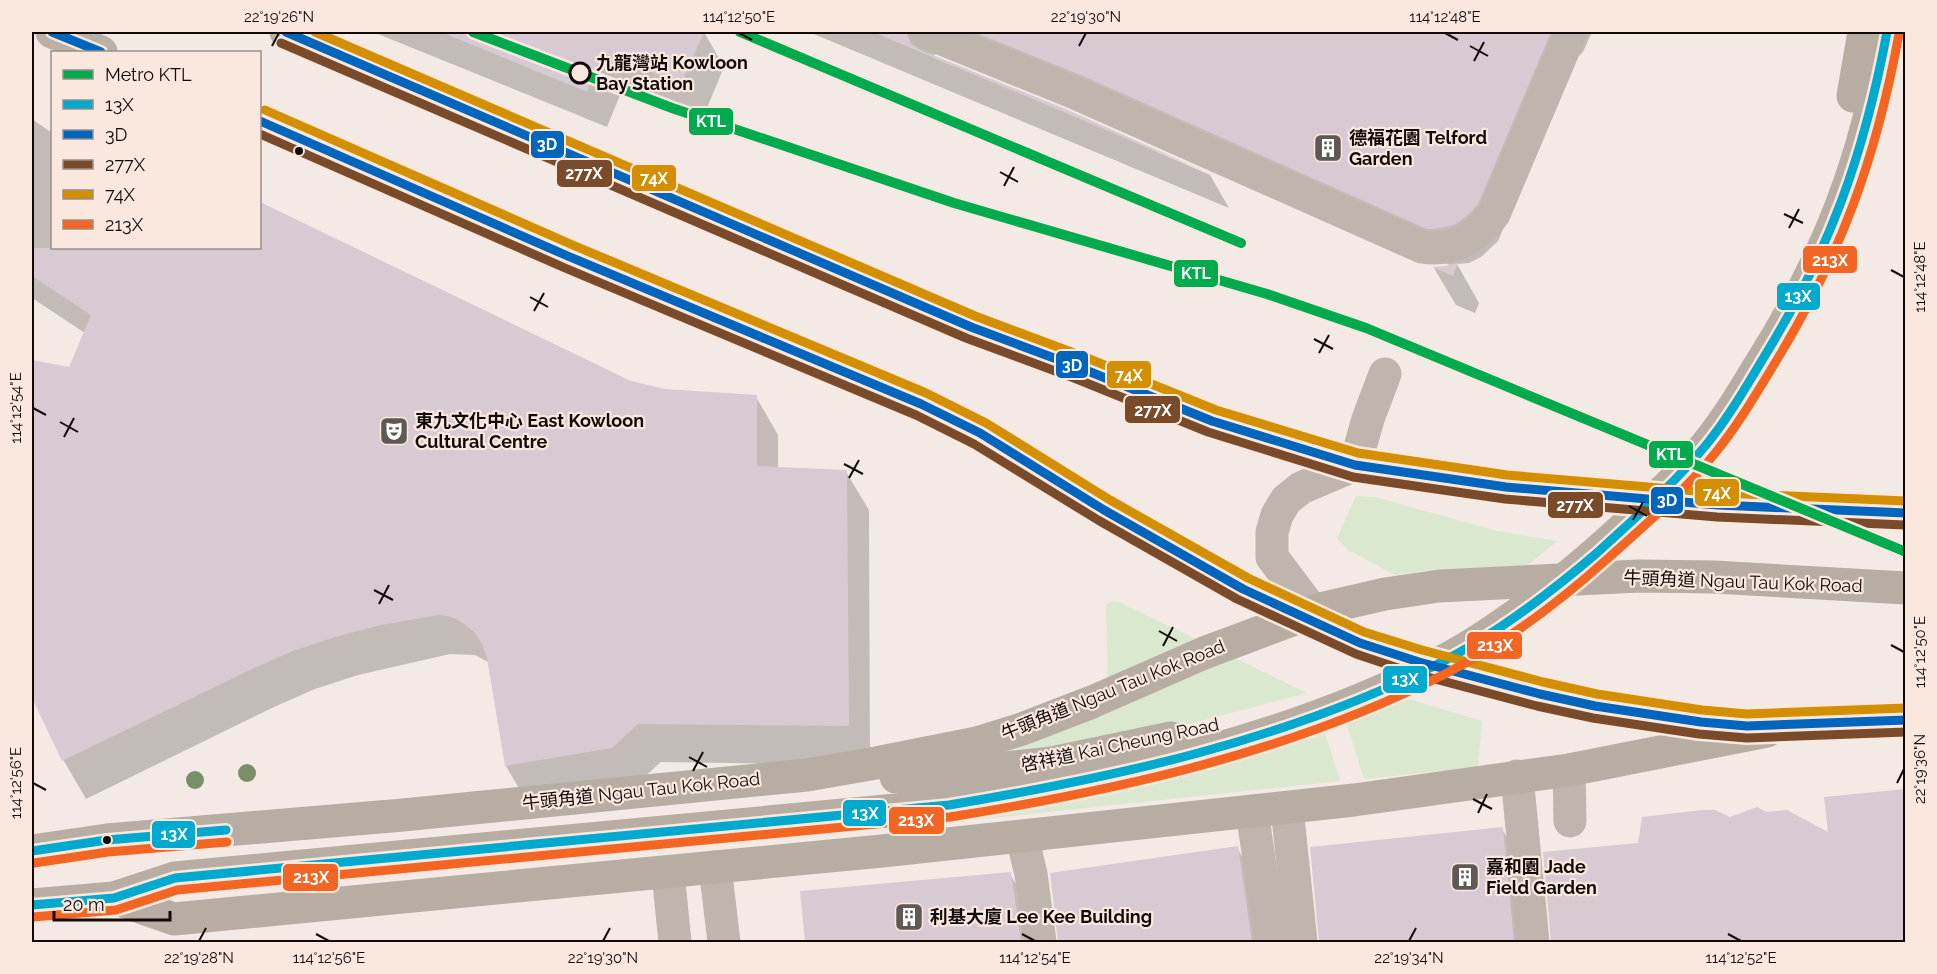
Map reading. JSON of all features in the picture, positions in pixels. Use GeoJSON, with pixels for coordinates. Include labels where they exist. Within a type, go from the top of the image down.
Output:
{"type":"FeatureCollection","features":[{"type":"Feature","properties":{"kind":"highway"},"geometry":{"type":"LineString","coordinates":[[52,32],[99,51]]}},
{"type":"Feature","properties":{"kind":"highway"},"geometry":{"type":"LineString","coordinates":[[286,32],[971,327],[1212,421],[1355,465],[1518,488],[1718,505],[1905,513]]}},
{"type":"Feature","properties":{"kind":"highway"},"geometry":{"type":"LineString","coordinates":[[261,121],[570,257],[921,404],[980,434],[1104,510],[1215,574],[1326,629],[1360,643],[1485,680],[1595,706],[1701,722],[1747,726],[1905,720]]}},
{"type":"Feature","properties":{"kind":"main road","name":"啓祥道 Kai Cheung Road"},"geometry":{"type":"LineString","coordinates":[[807,775],[879,778],[1026,766],[1052,763],[1198,733],[1333,688],[1406,657],[1490,610],[1545,568],[1653,473],[1695,426],[1735,369],[1777,299],[1815,220],[1847,121],[1863,32]]}},
{"type":"Feature","properties":{"kind":"main road","name":"啓祥道 Kai Cheung Road"},"geometry":{"type":"LineString","coordinates":[[114,898],[175,878],[949,805],[1066,785],[1263,735],[1373,694],[1439,664],[1494,631],[1596,555],[1682,474],[1733,410],[1770,349],[1826,246],[1851,182],[1872,110],[1887,32]]}},
{"type":"Feature","properties":{"kind":"main road","name":"牛頭角道 Ngau Tau Kok Road"},"geometry":{"type":"LineString","coordinates":[[32,851],[107,840],[403,815],[807,775],[977,743],[1022,729],[1092,702],[1247,636],[1324,608],[1385,594],[1439,586],[1638,576],[1905,588]]}},
{"type":"Feature","properties":{"kind":"main road"},"geometry":{"type":"LineString","coordinates":[[32,905],[114,898],[174,919],[1013,838],[1354,800],[1569,770],[1798,725]]}},
{"type":"Feature","properties":{"kind":"lane"},"geometry":{"type":"LineString","coordinates":[[925,32],[1075,93],[1422,247],[1435,249],[1463,243],[1476,235],[1494,214],[1571,32]]}},
{"type":"Feature","properties":{"kind":"lane"},"geometry":{"type":"LineString","coordinates":[[1326,629],[1272,557],[1272,532],[1277,515],[1286,500],[1301,488],[1355,465],[1368,419],[1385,374]]}},
{"type":"Feature","properties":{"kind":"lane"},"geometry":{"type":"LineString","coordinates":[[1569,770],[1570,821]]}},
{"type":"Feature","properties":{"kind":"lane"},"geometry":{"type":"LineString","coordinates":[[1517,776],[1533,942]]}},
{"type":"Feature","properties":{"kind":"lane"},"geometry":{"type":"LineString","coordinates":[[1287,808],[1301,942]]}},
{"type":"Feature","properties":{"kind":"lane"},"geometry":{"type":"LineString","coordinates":[[1252,811],[1271,942]]}},
{"type":"Feature","properties":{"kind":"lane"},"geometry":{"type":"LineString","coordinates":[[1013,838],[1013,897]]}},
{"type":"Feature","properties":{"kind":"lane"},"geometry":{"type":"LineString","coordinates":[[1013,838],[1030,874],[1040,942]]}},
{"type":"Feature","properties":{"kind":"lane"},"geometry":{"type":"LineString","coordinates":[[716,867],[724,942]]}},
{"type":"Feature","properties":{"kind":"lane"},"geometry":{"type":"LineString","coordinates":[[668,873],[675,942]]}},
{"type":"Feature","properties":{"kind":"green space"},"geometry":{"type":"Polygon","coordinates":[[[1356,496],[1375,497],[1497,531],[1557,541],[1527,566],[1437,569],[1395,575],[1348,550],[1337,538],[1356,496]]]}},
{"type":"Feature","properties":{"kind":"green space"},"geometry":{"type":"Polygon","coordinates":[[[1112,601],[1119,602],[1307,693],[1162,731],[1004,762],[1000,726],[1108,681],[1106,605],[1112,601]]]}},
{"type":"Feature","properties":{"kind":"green space"},"geometry":{"type":"Polygon","coordinates":[[[1365,686],[1482,721],[1478,767],[1364,779],[1338,697],[1365,686]]]}},
{"type":"Feature","properties":{"kind":"green space"},"geometry":{"type":"Polygon","coordinates":[[[1324,730],[1340,781],[860,832],[857,804],[1324,730]]]}},
{"type":"Feature","properties":{"kind":"building","name":"九龍灣站 Kowloon Bay Station"},"geometry":{"type":"Polygon","coordinates":[[[441,32],[704,32],[681,84],[602,52],[587,92],[441,32]]]}},
{"type":"Feature","properties":{"kind":"building"},"geometry":{"type":"Polygon","coordinates":[[[873,32],[907,32],[910,43],[918,49],[1068,110],[1211,174],[873,32]]]}},
{"type":"Feature","properties":{"kind":"building","name":"德福花園 Telford Garden"},"geometry":{"type":"Polygon","coordinates":[[[974,32],[1551,32],[1478,204],[1454,225],[1427,229],[1083,76],[974,32]]]}},
{"type":"Feature","properties":{"kind":"building","name":"東九文化中心 East Kowloon Cultural Centre"},"geometry":{"type":"Polygon","coordinates":[[[261,202],[631,381],[665,389],[757,395],[757,466],[847,470],[849,726],[638,724],[612,748],[505,766],[487,658],[482,644],[474,632],[463,623],[452,617],[439,615],[381,625],[293,651],[62,761],[32,698],[32,360],[69,367],[91,315],[32,276],[32,248],[261,249],[261,202]]]}},
{"type":"Feature","properties":{"kind":"building"},"geometry":{"type":"Polygon","coordinates":[[[1458,263],[1453,276],[1432,267],[1445,266],[1458,263]]]}},
{"type":"Feature","properties":{"kind":"building"},"geometry":{"type":"Polygon","coordinates":[[[1905,789],[1905,942],[1551,942],[1543,852],[1638,843],[1642,817],[1702,810],[1715,810],[1730,817],[1757,807],[1766,812],[1787,810],[1828,832],[1824,797],[1905,789]]]}},
{"type":"Feature","properties":{"kind":"building"},"geometry":{"type":"Polygon","coordinates":[[[1503,827],[1514,942],[1319,942],[1310,847],[1503,827]]]}},
{"type":"Feature","properties":{"kind":"building"},"geometry":{"type":"Polygon","coordinates":[[[1238,846],[1252,942],[1058,942],[1050,873],[1238,846]]]}},
{"type":"Feature","properties":{"kind":"building","name":"利基大廈 Lee Kee Building"},"geometry":{"type":"Polygon","coordinates":[[[1011,872],[1021,942],[805,942],[800,891],[1011,872]]]}},
{"type":"Feature","properties":{"kind":"metro line","name":"KTL"},"geometry":{"type":"LineString","coordinates":[[473,32],[672,108],[954,203],[1267,294],[1366,328],[1906,552]]}},
{"type":"Feature","properties":{"kind":"metro line","name":"KTL"},"geometry":{"type":"LineString","coordinates":[[740,32],[1241,243]]}},
{"type":"Feature","properties":{"kind":"transit line","name":"3D"},"geometry":{"type":"LineString","coordinates":[[52,32],[99,51]]}},
{"type":"Feature","properties":{"kind":"transit line","name":"3D"},"geometry":{"type":"LineString","coordinates":[[286,32],[971,327],[1212,421],[1355,465],[1506,487],[1718,505],[1906,513]]}},
{"type":"Feature","properties":{"kind":"transit line","name":"74X"},"geometry":{"type":"LineString","coordinates":[[315,32],[975,316],[1216,410],[1358,453],[1507,475],[1719,493],[1906,501]]}},
{"type":"Feature","properties":{"kind":"transit line","name":"13X"},"geometry":{"type":"LineString","coordinates":[[32,905],[114,898],[175,878],[949,805],[1074,782],[1198,753],[1319,715],[1378,692],[1436,665],[1500,628],[1541,599],[1598,552],[1668,487],[1722,424],[1787,317],[1826,240],[1855,161],[1878,77],[1887,32]]}},
{"type":"Feature","properties":{"kind":"transit line","name":"213X"},"geometry":{"type":"LineString","coordinates":[[33,917],[116,910],[177,890],[950,817],[1077,794],[1202,765],[1324,726],[1443,675],[1508,637],[1587,576],[1677,495],[1704,467],[1732,431],[1798,323],[1837,244],[1867,165],[1890,80],[1899,34]]}},
{"type":"Feature","properties":{"kind":"transit line","name":"277X"},"geometry":{"type":"LineString","coordinates":[[281,43],[966,338],[1074,378],[1208,432],[1353,477],[1505,499],[1717,517],[1905,525]]}},
{"type":"Feature","properties":{"kind":"transit line","name":"74X"},"geometry":{"type":"LineString","coordinates":[[265,110],[575,246],[926,393],[986,423],[1110,500],[1248,578],[1364,632],[1543,682],[1597,694],[1702,710],[1747,714],[1906,708]]}},
{"type":"Feature","properties":{"kind":"transit line","name":"3D"},"geometry":{"type":"LineString","coordinates":[[261,121],[570,257],[921,404],[980,433],[1104,510],[1243,589],[1360,643],[1419,662],[1540,694],[1595,706],[1701,722],[1747,726],[1906,720]]}},
{"type":"Feature","properties":{"kind":"transit line","name":"277X"},"geometry":{"type":"LineString","coordinates":[[261,134],[565,268],[916,415],[974,444],[1098,520],[1237,599],[1356,654],[1416,674],[1537,706],[1593,718],[1699,734],[1747,738],[1906,732]]}},
{"type":"Feature","properties":{"kind":"transit line","name":"13X"},"geometry":{"type":"LineString","coordinates":[[32,851],[107,840],[226,830]]}},
{"type":"Feature","properties":{"kind":"transit line","name":"213X"},"geometry":{"type":"LineString","coordinates":[[34,863],[108,852],[227,842]]}},
{"type":"Feature","properties":{"kind":"place","name":"九龍灣站 Kowloon Bay Station"},"geometry":{"type":"Point","coordinates":[580,73]}},
{"type":"Feature","properties":{"kind":"place","name":"德福花園 Telford Garden"},"geometry":{"type":"Point","coordinates":[1328,148]}},
{"type":"Feature","properties":{"kind":"place","name":"東九文化中心 East Kowloon Cultural Centre"},"geometry":{"type":"Point","coordinates":[394,431]}},
{"type":"Feature","properties":{"kind":"place","name":"嘉和園 Jade Field Garden"},"geometry":{"type":"Point","coordinates":[1465,877]}},
{"type":"Feature","properties":{"kind":"place","name":"利基大廈 Lee Kee Building"},"geometry":{"type":"Point","coordinates":[909,917]}}]}
